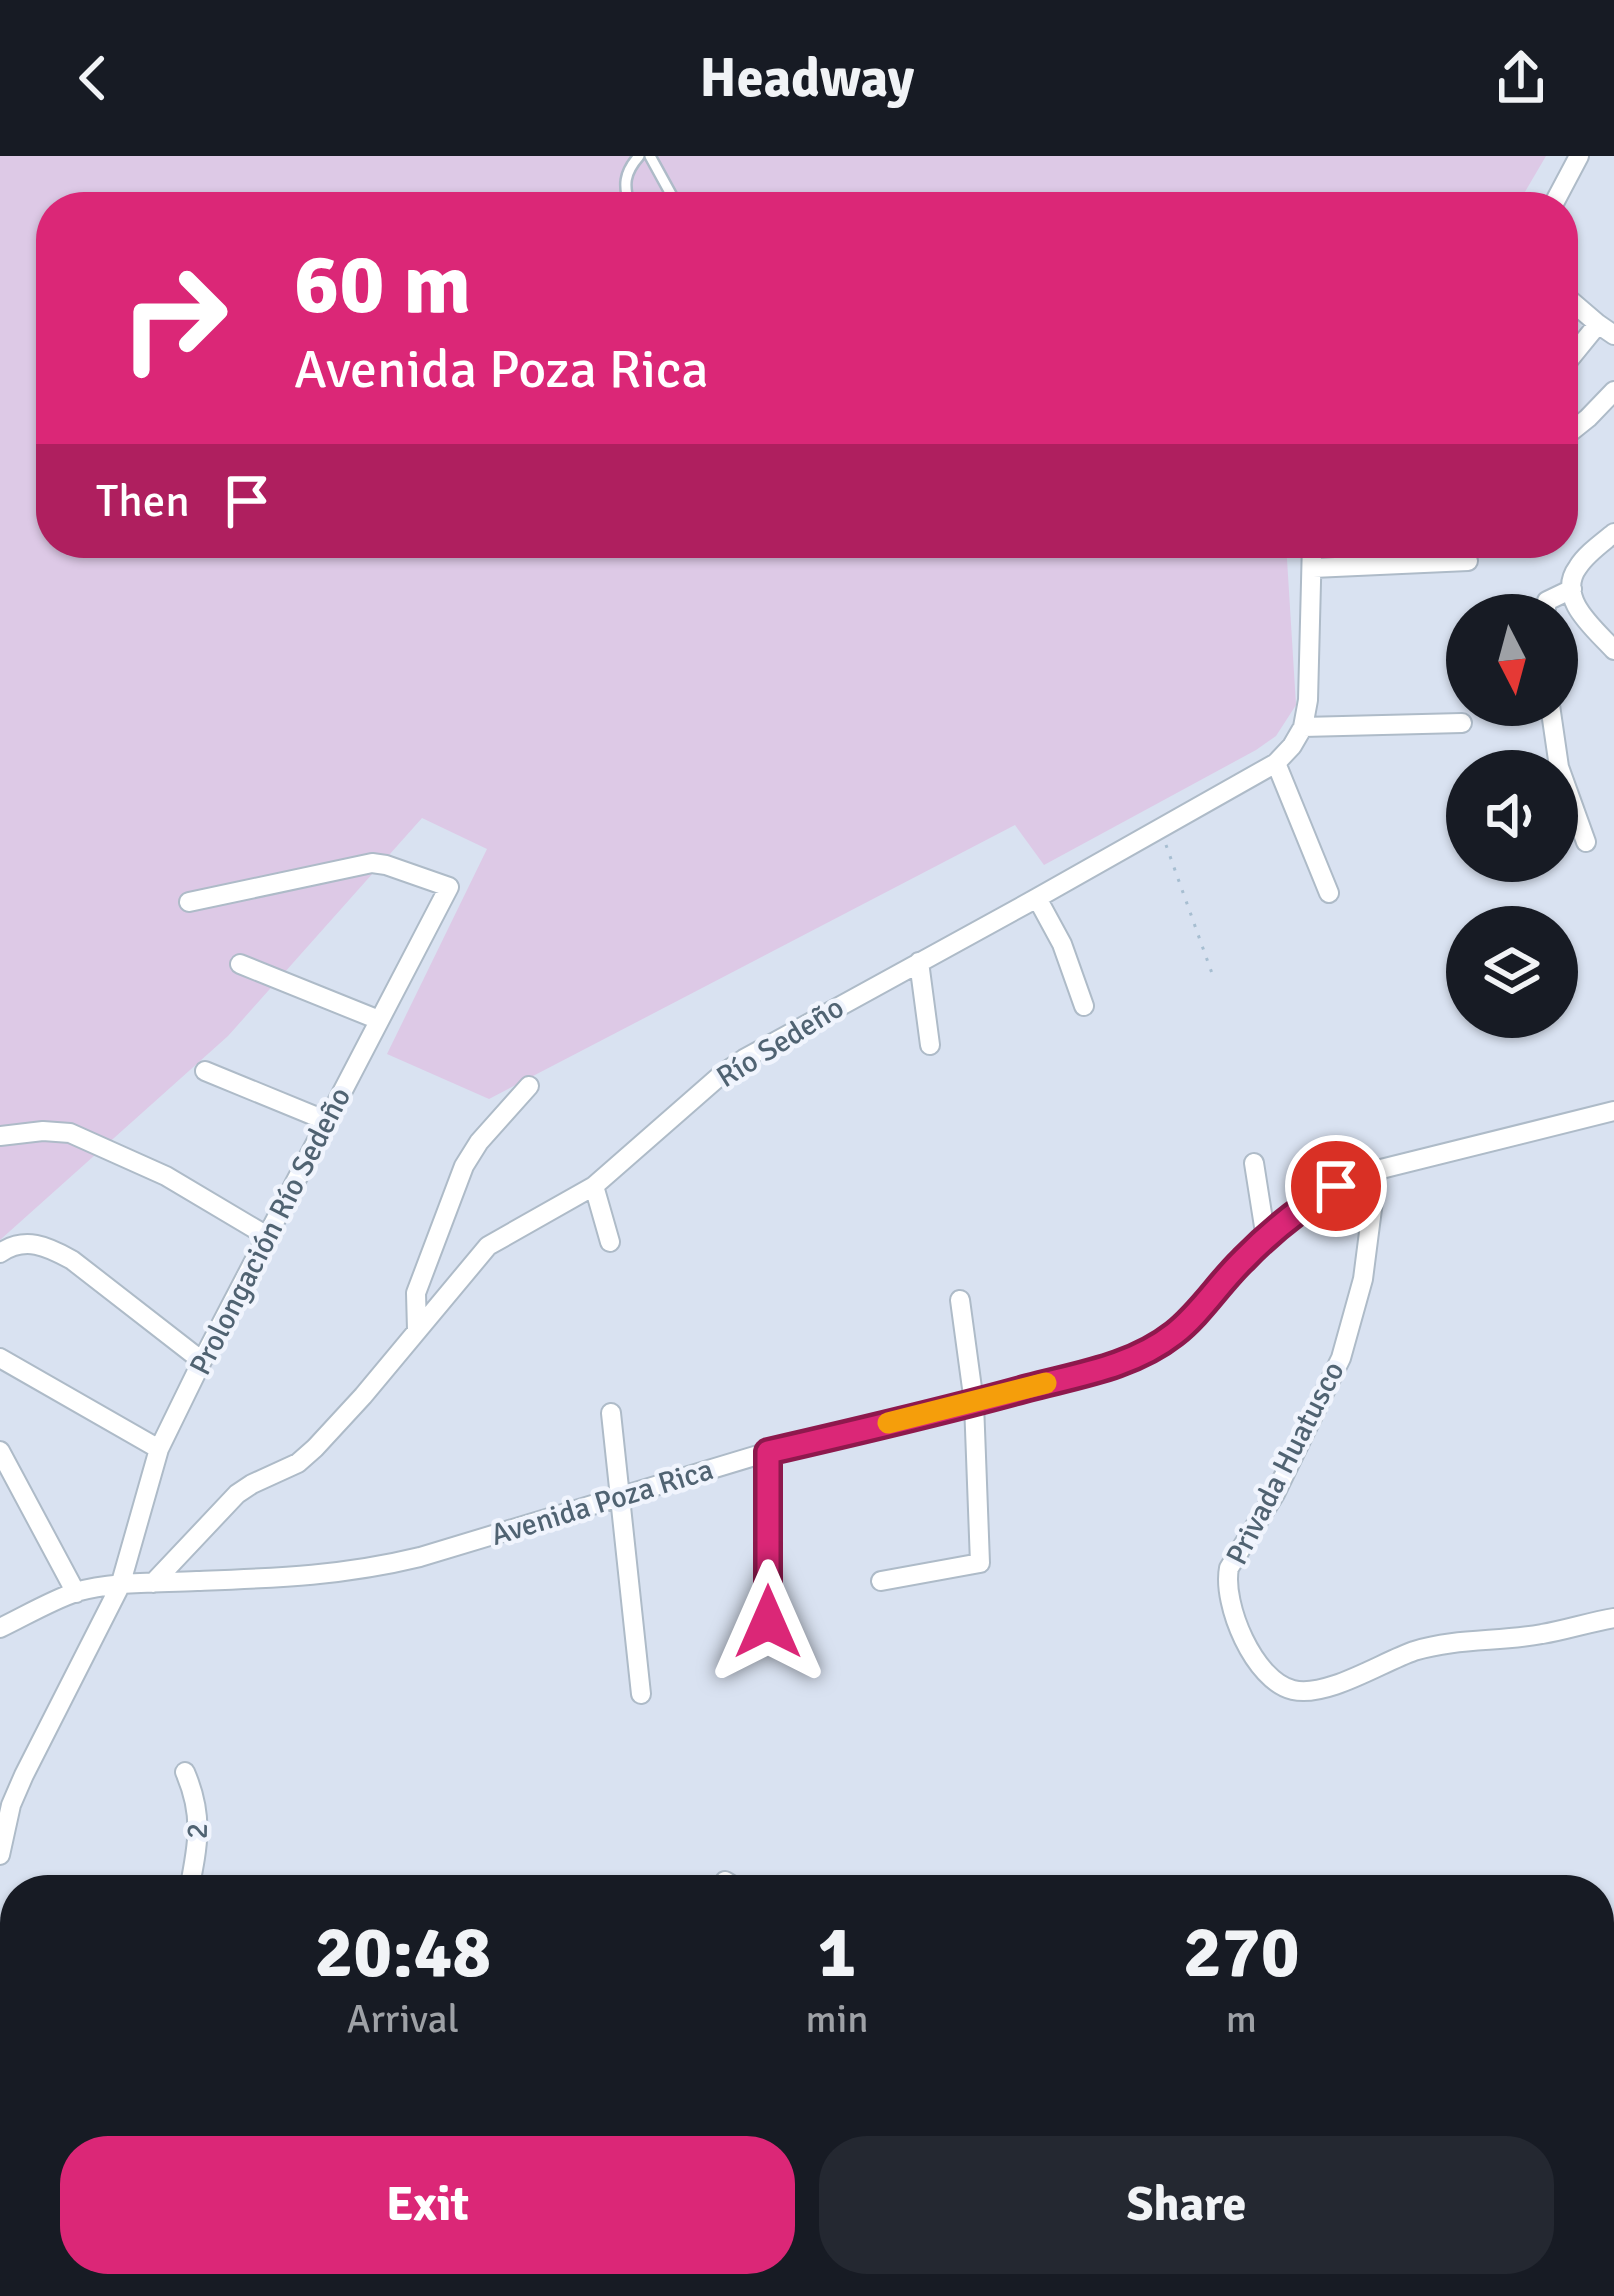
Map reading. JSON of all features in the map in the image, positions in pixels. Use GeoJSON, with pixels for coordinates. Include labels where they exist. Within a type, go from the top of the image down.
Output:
{"type":"FeatureCollection","features":[{"type":"Feature","properties":{"kind":"street"},"geometry":{"type":"LineString","coordinates":[[1560,192],[1579,156]]}},
{"type":"Feature","properties":{"kind":"street"},"geometry":{"type":"LineString","coordinates":[[1578,307],[1606,330],[1578,354]]}},
{"type":"Feature","properties":{"kind":"street"},"geometry":{"type":"LineString","coordinates":[[1578,424],[1614,391]]}},
{"type":"Feature","properties":{"kind":"street"},"geometry":{"type":"LineString","coordinates":[[1614,533],[1578,565],[1572,589],[1580,613],[1614,650]]}},
{"type":"Feature","properties":{"kind":"street"},"geometry":{"type":"LineString","coordinates":[[1313,558],[1303,727],[1446,723]]}},
{"type":"Feature","properties":{"kind":"street"},"geometry":{"type":"LineString","coordinates":[[1313,568],[1381,558]]}},
{"type":"Feature","properties":{"kind":"street"},"geometry":{"type":"LineString","coordinates":[[1448,558],[1468,561]]}},
{"type":"Feature","properties":{"kind":"street"},"geometry":{"type":"LineString","coordinates":[[1562,594],[1572,589]]}},
{"type":"Feature","properties":{"kind":"street"},"geometry":{"type":"LineString","coordinates":[[1553,726],[1559,767],[1586,842]]}},
{"type":"Feature","properties":{"kind":"street","name":"Río Sedeño"},"geometry":{"type":"LineString","coordinates":[[153,1583],[237,1494],[298,1463],[315,1448],[488,1246],[594,1186],[744,1058],[1276,763],[1303,727]]}},
{"type":"Feature","properties":{"kind":"street"},"geometry":{"type":"LineString","coordinates":[[1276,763],[1329,892]]}},
{"type":"Feature","properties":{"kind":"street","name":"Prolongación Río Sedeño"},"geometry":{"type":"LineString","coordinates":[[0,1855],[11,1804],[120,1586],[159,1449],[448,887],[372,863],[189,902]]}},
{"type":"Feature","properties":{"kind":"street"},"geometry":{"type":"LineString","coordinates":[[1037,898],[1062,944],[1084,1006]]}},
{"type":"Feature","properties":{"kind":"street"},"geometry":{"type":"LineString","coordinates":[[919,962],[930,1045]]}},
{"type":"Feature","properties":{"kind":"street"},"geometry":{"type":"LineString","coordinates":[[240,964],[379,1020]]}},
{"type":"Feature","properties":{"kind":"street"},"geometry":{"type":"LineString","coordinates":[[205,1070],[327,1120]]}},
{"type":"Feature","properties":{"kind":"street"},"geometry":{"type":"LineString","coordinates":[[417,1330],[416,1293],[464,1166],[529,1086]]}},
{"type":"Feature","properties":{"kind":"street","name":"Avenida Poza Rica"},"geometry":{"type":"LineString","coordinates":[[153,1583],[324,1576],[370,1569],[768,1452],[1118,1364],[1175,1334],[1266,1239],[1316,1198],[1357,1176],[1614,1111]]}},
{"type":"Feature","properties":{"kind":"street"},"geometry":{"type":"LineString","coordinates":[[0,1136],[70,1133],[166,1176],[267,1236]]}},
{"type":"Feature","properties":{"kind":"street"},"geometry":{"type":"LineString","coordinates":[[1254,1163],[1266,1239]]}},
{"type":"Feature","properties":{"kind":"street","name":"Privada Huatusco"},"geometry":{"type":"LineString","coordinates":[[1377,1170],[1363,1279],[1341,1358],[1275,1494],[1228,1568],[1228,1599],[1240,1633],[1275,1682],[1310,1691],[1436,1646],[1543,1634],[1614,1618]]}},
{"type":"Feature","properties":{"kind":"street"},"geometry":{"type":"LineString","coordinates":[[594,1186],[610,1242]]}},
{"type":"Feature","properties":{"kind":"street"},"geometry":{"type":"LineString","coordinates":[[0,1253],[19,1244],[49,1247],[202,1360]]}},
{"type":"Feature","properties":{"kind":"street"},"geometry":{"type":"LineString","coordinates":[[881,1581],[980,1563],[974,1403],[960,1300]]}},
{"type":"Feature","properties":{"kind":"street"},"geometry":{"type":"LineString","coordinates":[[0,1358],[159,1449]]}},
{"type":"Feature","properties":{"kind":"street"},"geometry":{"type":"LineString","coordinates":[[611,1413],[641,1694]]}},
{"type":"Feature","properties":{"kind":"street"},"geometry":{"type":"LineString","coordinates":[[0,1451],[76,1592]]}},
{"type":"Feature","properties":{"kind":"street"},"geometry":{"type":"LineString","coordinates":[[768,1452],[768,1622]]}},
{"type":"Feature","properties":{"kind":"street"},"geometry":{"type":"LineString","coordinates":[[0,1628],[76,1592],[153,1583]]}},
{"type":"Feature","properties":{"kind":"street","name":"2"},"geometry":{"type":"LineString","coordinates":[[185,1772],[199,1816],[192,1875]]}},
{"type":"Feature","properties":{"kind":"lane"},"geometry":{"type":"LineString","coordinates":[[626,192],[627,169],[639,156]]}},
{"type":"Feature","properties":{"kind":"lane"},"geometry":{"type":"LineString","coordinates":[[650,156],[670,192]]}},
{"type":"Feature","properties":{"kind":"path"},"geometry":{"type":"LineString","coordinates":[[1160,829],[1214,979]]}},
{"type":"Feature","properties":{"kind":"shaded area"},"geometry":{"type":"Polygon","coordinates":[[[0,156],[1614,156],[1614,1875],[0,1875],[0,156]]]}},
{"type":"Feature","properties":{"kind":"shaded area"},"geometry":{"type":"Polygon","coordinates":[[[0,156],[1546,156],[1525,192],[36,192],[36,558],[1287,558],[1296,705],[1276,736],[1256,750],[1044,865],[1015,825],[489,1099],[387,1054],[487,849],[422,818],[228,1036],[0,1240],[0,156]]]}},
{"type":"Feature","properties":{"kind":"slow traffic"},"geometry":{"type":"LineString","coordinates":[[888,1423],[1046,1383]]}},
{"type":"Feature","properties":{"kind":"route"},"geometry":{"type":"LineString","coordinates":[[768,1622],[768,1452],[974,1403],[1146,1352],[1175,1334],[1266,1239],[1336,1186]]}}]}
